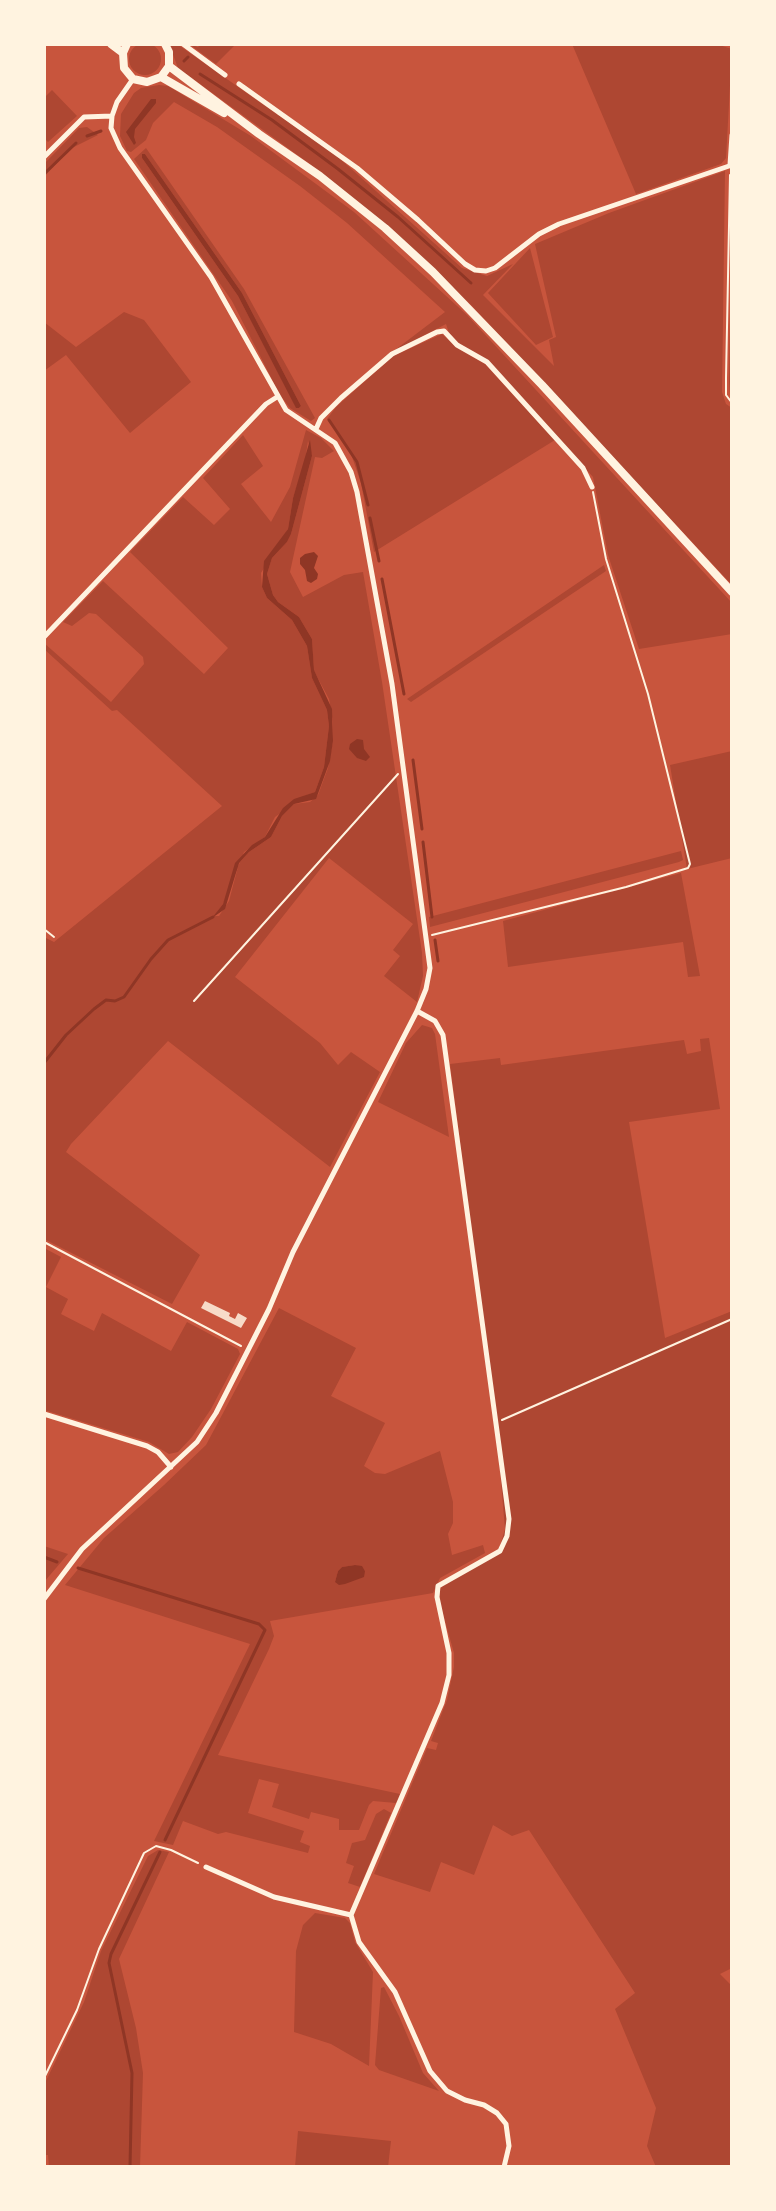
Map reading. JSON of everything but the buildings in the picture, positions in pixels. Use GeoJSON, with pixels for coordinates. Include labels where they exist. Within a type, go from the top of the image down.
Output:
{"type":"FeatureCollection","features":[{"type":"Feature","properties":{"kind":"main road"},"geometry":{"type":"LineString","coordinates":[[111,44],[123,53]]}},
{"type":"Feature","properties":{"kind":"main road"},"geometry":{"type":"LineString","coordinates":[[127,44],[123,53],[124,68],[133,79],[147,82],[161,77],[169,66],[169,52],[165,44]]}},
{"type":"Feature","properties":{"kind":"main road"},"geometry":{"type":"LineString","coordinates":[[169,66],[320,176],[385,228],[433,272],[732,592]]}},
{"type":"Feature","properties":{"kind":"main road"},"geometry":{"type":"LineString","coordinates":[[161,77],[259,134]]}},
{"type":"Feature","properties":{"kind":"street"},"geometry":{"type":"LineString","coordinates":[[183,44],[225,75]]}},
{"type":"Feature","properties":{"kind":"street"},"geometry":{"type":"LineString","coordinates":[[44,1599],[82,1549],[197,1442],[210,1422],[249,1350],[293,1252],[417,1011],[430,968],[392,684],[357,492],[344,455],[335,443],[293,416],[277,397],[211,277],[120,148],[111,128],[112,116],[117,102],[133,79]]}},
{"type":"Feature","properties":{"kind":"street"},"geometry":{"type":"LineString","coordinates":[[239,84],[357,168],[475,270],[495,268],[539,234],[559,224],[731,165],[732,135]]}},
{"type":"Feature","properties":{"kind":"street"},"geometry":{"type":"LineString","coordinates":[[44,157],[84,117],[112,116]]}},
{"type":"Feature","properties":{"kind":"street"},"geometry":{"type":"LineString","coordinates":[[316,429],[321,418],[341,398],[392,354],[444,331],[457,345],[487,362],[583,468],[592,487]]}},
{"type":"Feature","properties":{"kind":"street"},"geometry":{"type":"LineString","coordinates":[[44,637],[266,404],[277,397]]}},
{"type":"Feature","properties":{"kind":"street"},"geometry":{"type":"LineString","coordinates":[[417,1011],[435,1021],[443,1035],[509,1519],[507,1536],[500,1551],[438,1586],[437,1597],[449,1653],[449,1675],[442,1703],[351,1915],[359,1942],[395,1992],[430,2071],[447,2091],[484,2105],[497,2113],[506,2124],[509,2146],[504,2167]]}},
{"type":"Feature","properties":{"kind":"street"},"geometry":{"type":"LineString","coordinates":[[44,1414],[147,1446],[158,1452],[171,1467]]}},
{"type":"Feature","properties":{"kind":"street"},"geometry":{"type":"LineString","coordinates":[[206,1867],[274,1897],[351,1915]]}},
{"type":"Feature","properties":{"kind":"path"},"geometry":{"type":"LineString","coordinates":[[731,165],[726,395],[732,403]]}},
{"type":"Feature","properties":{"kind":"path"},"geometry":{"type":"LineString","coordinates":[[427,936],[626,887],[689,866],[648,694],[606,559],[592,487]]}},
{"type":"Feature","properties":{"kind":"path"},"geometry":{"type":"LineString","coordinates":[[194,1001],[404,768]]}},
{"type":"Feature","properties":{"kind":"path"},"geometry":{"type":"LineString","coordinates":[[44,929],[54,937]]}},
{"type":"Feature","properties":{"kind":"path"},"geometry":{"type":"LineString","coordinates":[[44,1242],[249,1350]]}},
{"type":"Feature","properties":{"kind":"path"},"geometry":{"type":"LineString","coordinates":[[497,1423],[732,1319]]}},
{"type":"Feature","properties":{"kind":"path"},"geometry":{"type":"LineString","coordinates":[[44,2078],[77,2010],[99,1949],[135,1867],[144,1853],[156,1846],[206,1867]]}},
{"type":"Feature","properties":{"kind":"shaded area"},"geometry":{"type":"Polygon","coordinates":[[[145,43],[156,48],[161,59],[156,70],[145,75],[134,70],[129,59],[134,48],[145,43]]]}},
{"type":"Feature","properties":{"kind":"shaded area"},"geometry":{"type":"Polygon","coordinates":[[[169,44],[177,44],[338,157],[462,268],[487,276],[513,264],[483,295],[554,366],[549,340],[556,337],[535,244],[725,171],[722,392],[726,404],[732,408],[732,585],[472,306],[387,226],[322,173],[178,68],[169,44]]]}},
{"type":"Feature","properties":{"kind":"shaded area"},"geometry":{"type":"Polygon","coordinates":[[[189,44],[198,47],[201,44],[236,44],[216,64],[189,44]]]}},
{"type":"Feature","properties":{"kind":"shaded area"},"geometry":{"type":"Polygon","coordinates":[[[572,44],[716,44],[732,49],[726,158],[721,164],[636,194],[572,44]]]}},
{"type":"Feature","properties":{"kind":"shaded area"},"geometry":{"type":"Polygon","coordinates":[[[168,86],[251,136],[354,212],[467,315],[732,603],[732,634],[639,649],[608,555],[593,477],[488,361],[458,343],[446,324],[391,353],[445,312],[347,223],[217,127],[174,102],[153,123],[146,140],[131,152],[127,151],[120,136],[121,114],[134,93],[141,88],[168,86]]]}},
{"type":"Feature","properties":{"kind":"shaded area"},"geometry":{"type":"Polygon","coordinates":[[[52,90],[77,116],[48,142],[44,138],[44,98],[52,90]]]}},
{"type":"Feature","properties":{"kind":"shaded area"},"geometry":{"type":"Polygon","coordinates":[[[151,99],[156,99],[156,103],[135,129],[134,145],[126,132],[151,99]]]}},
{"type":"Feature","properties":{"kind":"shaded area"},"geometry":{"type":"Polygon","coordinates":[[[87,127],[98,135],[70,149],[44,177],[44,164],[79,128],[87,127]]]}},
{"type":"Feature","properties":{"kind":"shaded area"},"geometry":{"type":"Polygon","coordinates":[[[146,148],[244,289],[315,418],[311,421],[290,408],[280,395],[232,301],[134,159],[146,148]],[[145,154],[142,158],[238,296],[299,408],[301,406],[242,293],[145,154]]]}},
{"type":"Feature","properties":{"kind":"shaded area"},"geometry":{"type":"Polygon","coordinates":[[[142,154],[145,154],[242,293],[301,406],[299,408],[296,408],[238,296],[142,154]]]}},
{"type":"Feature","properties":{"kind":"shaded area"},"geometry":{"type":"Polygon","coordinates":[[[732,177],[732,396],[730,396],[729,382],[732,177]]]}},
{"type":"Feature","properties":{"kind":"shaded area"},"geometry":{"type":"Polygon","coordinates":[[[530,248],[553,337],[536,345],[488,293],[530,248]]]}},
{"type":"Feature","properties":{"kind":"shaded area"},"geometry":{"type":"Polygon","coordinates":[[[124,312],[144,320],[191,382],[130,433],[66,355],[44,371],[44,322],[76,347],[124,312]]]}},
{"type":"Feature","properties":{"kind":"shaded area"},"geometry":{"type":"Polygon","coordinates":[[[442,334],[456,347],[485,364],[555,440],[374,552],[361,483],[350,451],[327,419],[336,407],[393,356],[442,334]]]}},
{"type":"Feature","properties":{"kind":"shaded area"},"geometry":{"type":"Polygon","coordinates":[[[306,430],[321,438],[334,451],[322,458],[315,457],[290,572],[303,597],[344,575],[363,572],[382,682],[423,976],[417,1002],[384,976],[400,956],[393,950],[413,924],[329,858],[235,977],[320,1043],[338,1065],[351,1052],[380,1072],[330,1167],[168,1041],[71,1144],[66,1152],[200,1255],[172,1304],[44,1239],[44,937],[54,942],[222,806],[117,710],[112,711],[44,649],[44,643],[111,702],[144,664],[143,657],[96,614],[89,613],[72,626],[63,622],[103,581],[204,674],[228,648],[130,552],[183,497],[214,525],[230,509],[203,478],[243,435],[263,466],[241,484],[271,522],[290,487],[306,430]],[[308,441],[288,529],[261,573],[267,598],[292,620],[307,646],[312,678],[327,710],[329,726],[324,767],[315,792],[304,796],[275,817],[265,837],[244,852],[240,862],[271,837],[282,816],[294,804],[310,802],[318,795],[328,768],[333,741],[329,699],[314,671],[312,639],[299,617],[273,595],[267,574],[272,558],[291,534],[312,456],[308,441]],[[238,867],[223,904],[214,916],[219,916],[229,901],[238,867]]]}},
{"type":"Feature","properties":{"kind":"shaded area"},"geometry":{"type":"Polygon","coordinates":[[[310,440],[312,456],[291,534],[272,558],[267,574],[273,595],[299,617],[312,639],[314,670],[332,709],[330,761],[316,799],[294,804],[282,816],[271,837],[239,863],[225,909],[212,918],[223,904],[235,863],[252,845],[265,837],[283,808],[294,799],[315,792],[324,767],[329,726],[327,710],[312,678],[307,646],[292,620],[267,598],[262,587],[264,561],[288,529],[293,498],[310,440]]]}},
{"type":"Feature","properties":{"kind":"shaded area"},"geometry":{"type":"Polygon","coordinates":[[[314,552],[318,556],[314,568],[318,574],[311,583],[307,581],[300,558],[314,552]]]}},
{"type":"Feature","properties":{"kind":"shaded area"},"geometry":{"type":"Polygon","coordinates":[[[604,565],[606,571],[411,702],[407,699],[604,565]]]}},
{"type":"Feature","properties":{"kind":"shaded area"},"geometry":{"type":"Polygon","coordinates":[[[357,739],[363,740],[364,749],[370,757],[366,761],[357,758],[349,749],[357,739]]]}},
{"type":"Feature","properties":{"kind":"shaded area"},"geometry":{"type":"Polygon","coordinates":[[[732,751],[732,858],[687,869],[670,765],[732,751]]]}},
{"type":"Feature","properties":{"kind":"shaded area"},"geometry":{"type":"Polygon","coordinates":[[[681,851],[683,860],[679,862],[430,927],[429,917],[681,851]]]}},
{"type":"Feature","properties":{"kind":"shaded area"},"geometry":{"type":"Polygon","coordinates":[[[681,873],[700,976],[688,977],[683,942],[508,967],[503,921],[681,873]]]}},
{"type":"Feature","properties":{"kind":"shaded area"},"geometry":{"type":"Polygon","coordinates":[[[422,1025],[432,1028],[435,1034],[449,1137],[378,1102],[406,1043],[422,1025]]]}},
{"type":"Feature","properties":{"kind":"shaded area"},"geometry":{"type":"Polygon","coordinates":[[[709,1038],[720,1109],[629,1122],[665,1338],[732,1311],[732,1968],[720,1974],[732,1986],[732,2167],[656,2167],[647,2146],[656,2108],[615,2009],[635,1993],[529,1830],[512,1836],[493,1825],[474,1875],[441,1862],[430,1892],[374,1874],[427,1748],[436,1750],[438,1743],[431,1741],[447,1700],[454,1667],[454,1653],[439,1600],[440,1589],[498,1553],[505,1529],[496,1423],[450,1064],[500,1058],[501,1065],[684,1040],[687,1054],[701,1051],[700,1039],[709,1038]]]}},
{"type":"Feature","properties":{"kind":"shaded area"},"geometry":{"type":"Polygon","coordinates":[[[44,1248],[61,1257],[46,1287],[68,1299],[61,1314],[94,1331],[102,1313],[171,1351],[187,1322],[238,1349],[240,1354],[211,1409],[178,1452],[169,1454],[149,1442],[44,1410],[44,1248]]]}},
{"type":"Feature","properties":{"kind":"shaded area"},"geometry":{"type":"Polygon","coordinates":[[[279,1308],[356,1348],[331,1396],[385,1423],[364,1466],[375,1473],[385,1474],[440,1451],[453,1502],[453,1523],[448,1534],[452,1555],[483,1545],[485,1553],[440,1578],[433,1593],[270,1621],[274,1636],[269,1649],[218,1755],[400,1794],[396,1803],[373,1801],[359,1830],[339,1830],[339,1819],[311,1812],[309,1819],[272,1807],[279,1784],[259,1779],[248,1813],[304,1831],[300,1842],[310,1846],[308,1853],[226,1832],[218,1834],[183,1821],[173,1845],[154,1841],[250,1644],[65,1585],[104,1538],[206,1445],[279,1308]],[[342,1567],[335,1582],[365,1571],[362,1567],[342,1567]]]}},
{"type":"Feature","properties":{"kind":"shaded area"},"geometry":{"type":"Polygon","coordinates":[[[44,1546],[68,1554],[44,1582],[44,1546]]]}},
{"type":"Feature","properties":{"kind":"shaded area"},"geometry":{"type":"Polygon","coordinates":[[[362,1566],[364,1577],[345,1584],[335,1582],[342,1567],[362,1566]]]}},
{"type":"Feature","properties":{"kind":"shaded area"},"geometry":{"type":"Polygon","coordinates":[[[384,1809],[391,1813],[360,1887],[348,1883],[354,1866],[346,1863],[352,1843],[365,1840],[376,1814],[384,1809]]]}},
{"type":"Feature","properties":{"kind":"shaded area"},"geometry":{"type":"Polygon","coordinates":[[[158,1850],[169,1852],[119,1959],[136,2028],[143,2073],[140,2167],[49,2167],[48,2155],[44,2155],[44,2085],[84,2002],[101,1951],[148,1856],[158,1850]]]}},
{"type":"Feature","properties":{"kind":"shaded area"},"geometry":{"type":"Polygon","coordinates":[[[315,1913],[345,1918],[350,1923],[355,1942],[373,1972],[369,2066],[331,2044],[294,2032],[296,1951],[303,1925],[315,1913]]]}},
{"type":"Feature","properties":{"kind":"shaded area"},"geometry":{"type":"Polygon","coordinates":[[[384,1987],[423,2073],[439,2091],[379,2070],[375,2065],[381,1988],[384,1987]]]}},
{"type":"Feature","properties":{"kind":"shaded area"},"geometry":{"type":"Polygon","coordinates":[[[298,2131],[391,2141],[388,2167],[295,2167],[298,2131]]]}},
{"type":"Feature","properties":{"kind":"waterway"},"geometry":{"type":"LineString","coordinates":[[184,61],[188,57]]}},
{"type":"Feature","properties":{"kind":"waterway"},"geometry":{"type":"LineString","coordinates":[[200,74],[272,120],[338,169],[398,217],[471,283]]}},
{"type":"Feature","properties":{"kind":"waterway"},"geometry":{"type":"LineString","coordinates":[[87,136],[101,131]]}},
{"type":"Feature","properties":{"kind":"waterway"},"geometry":{"type":"LineString","coordinates":[[44,174],[76,143]]}},
{"type":"Feature","properties":{"kind":"waterway"},"geometry":{"type":"LineString","coordinates":[[329,420],[357,462],[368,505]]}},
{"type":"Feature","properties":{"kind":"waterway"},"geometry":{"type":"LineString","coordinates":[[370,518],[379,561]]}},
{"type":"Feature","properties":{"kind":"waterway"},"geometry":{"type":"LineString","coordinates":[[382,579],[404,694]]}},
{"type":"Feature","properties":{"kind":"waterway"},"geometry":{"type":"LineString","coordinates":[[413,760],[422,829]]}},
{"type":"Feature","properties":{"kind":"waterway"},"geometry":{"type":"LineString","coordinates":[[423,842],[432,917]]}},
{"type":"Feature","properties":{"kind":"waterway"},"geometry":{"type":"LineString","coordinates":[[44,1063],[66,1035],[94,1009],[106,1000],[115,1001],[124,997],[168,940],[213,917]]}},
{"type":"Feature","properties":{"kind":"waterway"},"geometry":{"type":"LineString","coordinates":[[435,940],[438,961]]}},
{"type":"Feature","properties":{"kind":"waterway"},"geometry":{"type":"LineString","coordinates":[[44,1557],[57,1562]]}},
{"type":"Feature","properties":{"kind":"waterway"},"geometry":{"type":"LineString","coordinates":[[78,1568],[259,1624],[265,1630],[165,1840]]}},
{"type":"Feature","properties":{"kind":"waterway"},"geometry":{"type":"LineString","coordinates":[[130,2167],[132,2073],[109,1963],[160,1852]]}}]}
